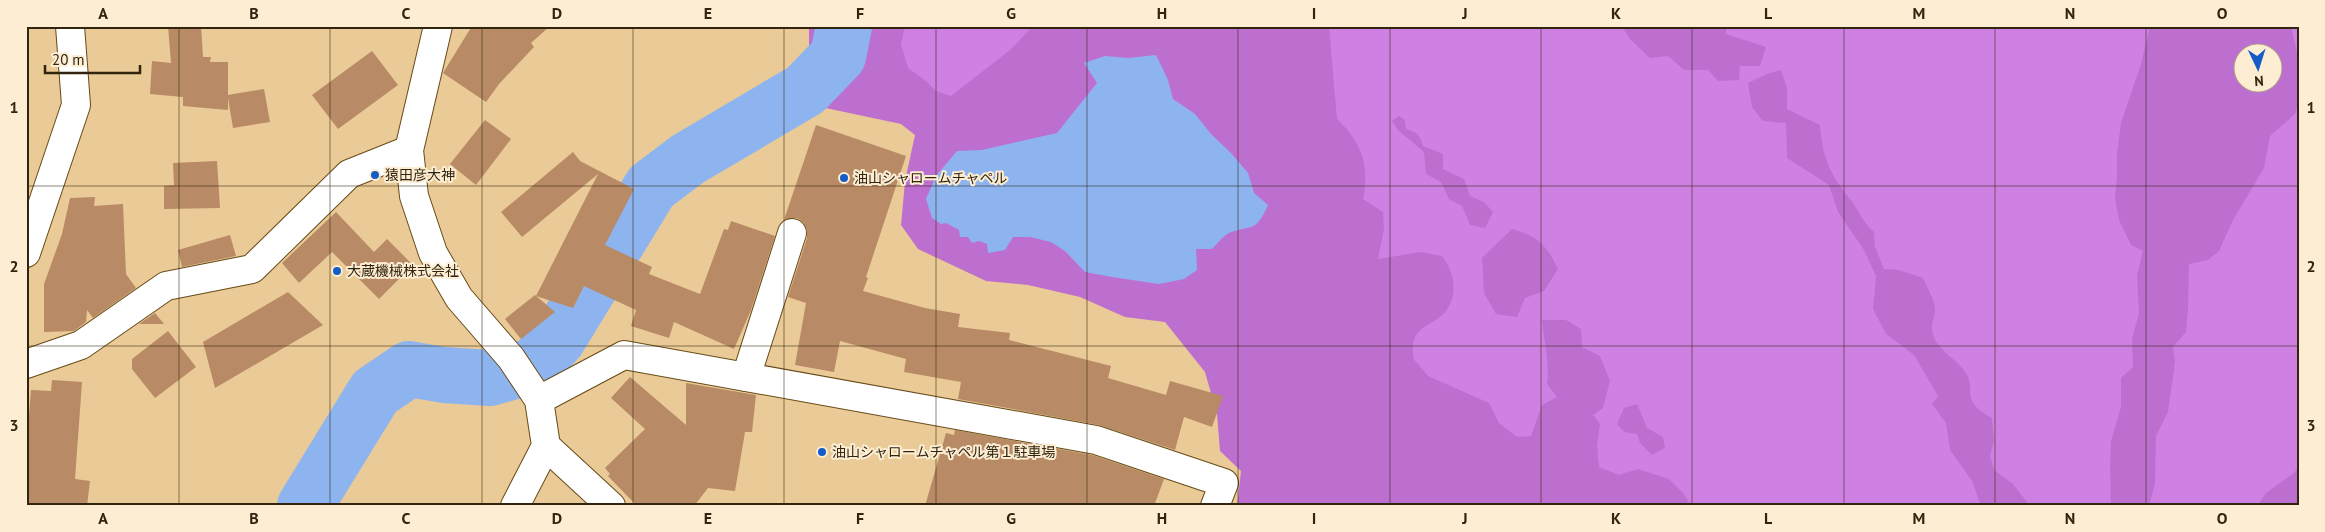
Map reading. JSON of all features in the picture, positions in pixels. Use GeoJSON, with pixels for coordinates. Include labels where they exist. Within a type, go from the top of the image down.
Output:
{"type":"FeatureCollection","features":[{"type":"Feature","properties":{"kind":"street"},"geometry":{"type":"LineString","coordinates":[[26,253],[76,105],[70,26]]}},
{"type":"Feature","properties":{"kind":"street"},"geometry":{"type":"LineString","coordinates":[[438,26],[409,150],[414,196],[433,253],[459,298],[511,358],[539,400],[546,446],[515,506]]}},
{"type":"Feature","properties":{"kind":"street"},"geometry":{"type":"LineString","coordinates":[[26,364],[81,345],[166,286],[252,269],[349,174],[409,150]]}},
{"type":"Feature","properties":{"kind":"street"},"geometry":{"type":"LineString","coordinates":[[746,377],[792,233]]}},
{"type":"Feature","properties":{"kind":"street"},"geometry":{"type":"LineString","coordinates":[[539,400],[624,354],[1096,440],[1224,483],[1215,506]]}},
{"type":"Feature","properties":{"kind":"street"},"geometry":{"type":"LineString","coordinates":[[546,446],[575,470],[611,506]]}},
{"type":"Feature","properties":{"kind":"shaded area"},"geometry":{"type":"Polygon","coordinates":[[[809,26],[905,26],[901,44],[908,68],[936,91],[951,96],[1010,50],[1033,26],[1329,26],[1337,119],[1353,137],[1362,155],[1365,176],[1363,199],[1383,212],[1384,229],[1378,259],[1421,252],[1442,256],[1452,276],[1454,290],[1450,304],[1442,315],[1416,335],[1413,344],[1414,359],[1428,376],[1489,403],[1499,423],[1517,437],[1531,436],[1542,405],[1557,397],[1547,384],[1547,360],[1542,320],[1566,320],[1581,329],[1582,347],[1600,356],[1610,381],[1603,408],[1593,415],[1600,424],[1597,446],[1599,467],[1619,475],[1638,469],[1669,479],[1684,494],[1691,506],[1237,506],[1241,471],[1220,451],[1217,414],[1205,372],[1165,322],[1125,317],[1080,297],[1028,285],[986,281],[918,249],[901,225],[905,181],[915,135],[901,124],[821,107],[809,61],[809,26]]]}},
{"type":"Feature","properties":{"kind":"shaded area"},"geometry":{"type":"Polygon","coordinates":[[[880,26],[1140,26],[1006,125],[871,83],[880,26]]]}},
{"type":"Feature","properties":{"kind":"shaded area"},"geometry":{"type":"Polygon","coordinates":[[[1179,26],[2299,26],[2299,506],[1518,506],[1179,26]]]}},
{"type":"Feature","properties":{"kind":"shaded area"},"geometry":{"type":"Polygon","coordinates":[[[1622,26],[1726,26],[1726,34],[1766,47],[1760,66],[1740,66],[1739,80],[1718,81],[1708,70],[1684,70],[1668,56],[1650,58],[1630,39],[1622,26]]]}},
{"type":"Feature","properties":{"kind":"shaded area"},"geometry":{"type":"Polygon","coordinates":[[[2150,26],[2291,26],[2299,61],[2299,102],[2295,114],[2270,136],[2264,168],[2233,220],[2219,251],[2208,260],[2189,264],[2186,332],[2173,347],[2175,362],[2168,412],[2156,436],[2155,484],[2149,506],[2111,506],[2111,441],[2121,407],[2121,378],[2133,367],[2132,339],[2139,313],[2137,275],[2143,251],[2131,245],[2119,220],[2115,198],[2117,153],[2121,123],[2141,64],[2150,26]]]}},
{"type":"Feature","properties":{"kind":"shaded area"},"geometry":{"type":"Polygon","coordinates":[[[1781,70],[1787,88],[1787,109],[1820,125],[1823,149],[1829,167],[1862,218],[1874,232],[1875,247],[1884,269],[1899,270],[1923,278],[1935,306],[1932,328],[1934,337],[1941,348],[1968,376],[1971,399],[1975,405],[1992,418],[1994,441],[1990,456],[1994,470],[2013,484],[2030,506],[1981,506],[1972,481],[1950,450],[1946,423],[1932,404],[1938,396],[1914,355],[1886,334],[1873,309],[1876,276],[1864,250],[1838,212],[1829,185],[1787,158],[1786,123],[1763,121],[1752,107],[1748,83],[1781,70]]]}},
{"type":"Feature","properties":{"kind":"shaded area"},"geometry":{"type":"Polygon","coordinates":[[[1399,116],[1405,120],[1406,129],[1419,137],[1423,146],[1443,154],[1443,169],[1464,179],[1470,196],[1484,202],[1493,212],[1485,228],[1470,225],[1462,206],[1449,199],[1441,182],[1426,174],[1424,152],[1398,130],[1392,121],[1399,116]]]}},
{"type":"Feature","properties":{"kind":"shaded area"},"geometry":{"type":"Polygon","coordinates":[[[1512,229],[1529,235],[1541,243],[1550,254],[1558,269],[1544,291],[1525,298],[1517,317],[1496,314],[1484,293],[1482,258],[1512,229]]]}},
{"type":"Feature","properties":{"kind":"shaded area"},"geometry":{"type":"Polygon","coordinates":[[[1637,404],[1647,428],[1663,437],[1665,448],[1652,455],[1640,443],[1637,434],[1624,432],[1617,424],[1624,408],[1637,404]]]}},
{"type":"Feature","properties":{"kind":"shaded area"},"geometry":{"type":"Polygon","coordinates":[[[2299,466],[2299,506],[2257,506],[2266,493],[2294,473],[2299,466]]]}},
{"type":"Feature","properties":{"kind":"water"},"geometry":{"type":"Polygon","coordinates":[[[1156,55],[1168,80],[1173,99],[1195,114],[1211,134],[1230,152],[1248,173],[1254,193],[1268,205],[1256,224],[1229,233],[1212,249],[1196,249],[1197,270],[1184,279],[1159,284],[1085,272],[1065,251],[1051,242],[1030,237],[1013,237],[1005,250],[988,253],[987,244],[979,241],[972,243],[968,237],[960,237],[959,230],[946,223],[941,224],[932,218],[926,199],[936,176],[957,151],[982,150],[1057,133],[1097,83],[1084,63],[1105,56],[1128,58],[1156,55]]]}},
{"type":"Feature","properties":{"kind":"building"},"geometry":{"type":"Polygon","coordinates":[[[168,26],[201,26],[203,57],[211,57],[210,62],[228,62],[228,95],[264,89],[270,122],[233,128],[228,98],[228,110],[183,106],[183,97],[150,94],[152,61],[171,63],[168,26]]]}},
{"type":"Feature","properties":{"kind":"building"},"geometry":{"type":"Polygon","coordinates":[[[472,26],[550,26],[531,43],[534,47],[499,84],[486,102],[443,73],[472,26]]]}},
{"type":"Feature","properties":{"kind":"building"},"geometry":{"type":"Polygon","coordinates":[[[372,51],[398,85],[338,129],[312,95],[372,51]]]}},
{"type":"Feature","properties":{"kind":"building"},"geometry":{"type":"Polygon","coordinates":[[[485,120],[511,139],[476,185],[450,164],[485,120]]]}},
{"type":"Feature","properties":{"kind":"building"},"geometry":{"type":"Polygon","coordinates":[[[816,125],[906,156],[863,291],[925,308],[960,314],[958,327],[1010,333],[1009,340],[1111,366],[1108,378],[1166,395],[1170,381],[1223,396],[1212,427],[1184,417],[1175,450],[1099,425],[958,399],[961,382],[904,372],[906,359],[840,341],[834,372],[795,365],[806,303],[788,297],[807,238],[807,230],[804,223],[797,218],[784,220],[816,125]]]}},
{"type":"Feature","properties":{"kind":"building"},"geometry":{"type":"Polygon","coordinates":[[[573,152],[580,161],[634,189],[605,245],[652,267],[649,274],[700,294],[724,229],[728,230],[731,221],[775,236],[751,310],[734,349],[674,322],[669,338],[631,326],[636,310],[584,286],[573,308],[536,296],[598,174],[522,237],[501,212],[573,152]]]}},
{"type":"Feature","properties":{"kind":"building"},"geometry":{"type":"Polygon","coordinates":[[[217,161],[220,208],[164,209],[164,186],[174,185],[173,163],[217,161]]]}},
{"type":"Feature","properties":{"kind":"building"},"geometry":{"type":"Polygon","coordinates":[[[95,197],[94,206],[123,204],[126,274],[136,288],[93,318],[87,310],[86,322],[74,331],[44,332],[44,284],[62,234],[70,198],[95,197]]]}},
{"type":"Feature","properties":{"kind":"building"},"geometry":{"type":"Polygon","coordinates":[[[336,212],[374,252],[387,239],[413,265],[379,299],[332,252],[299,283],[282,263],[336,212]]]}},
{"type":"Feature","properties":{"kind":"building"},"geometry":{"type":"Polygon","coordinates":[[[230,235],[236,256],[182,267],[178,250],[230,235]]]}},
{"type":"Feature","properties":{"kind":"building"},"geometry":{"type":"Polygon","coordinates":[[[288,292],[323,325],[215,388],[203,342],[288,292]]]}},
{"type":"Feature","properties":{"kind":"building"},"geometry":{"type":"Polygon","coordinates":[[[535,295],[555,312],[521,339],[505,319],[535,295]]]}},
{"type":"Feature","properties":{"kind":"building"},"geometry":{"type":"Polygon","coordinates":[[[155,313],[164,324],[139,324],[155,313]]]}},
{"type":"Feature","properties":{"kind":"building"},"geometry":{"type":"Polygon","coordinates":[[[168,331],[196,367],[155,398],[132,369],[132,359],[168,331]]]}},
{"type":"Feature","properties":{"kind":"building"},"geometry":{"type":"Polygon","coordinates":[[[630,377],[686,425],[686,383],[756,395],[752,432],[745,432],[735,491],[708,488],[694,506],[637,506],[608,476],[610,474],[605,468],[645,429],[611,398],[630,377]]]}},
{"type":"Feature","properties":{"kind":"building"},"geometry":{"type":"Polygon","coordinates":[[[52,380],[82,382],[75,479],[90,481],[87,506],[26,506],[26,454],[31,390],[51,391],[52,380]]]}},
{"type":"Feature","properties":{"kind":"building"},"geometry":{"type":"Polygon","coordinates":[[[955,430],[1092,455],[1164,479],[1154,506],[925,506],[946,433],[954,435],[955,430]]]}},
{"type":"Feature","properties":{"kind":"waterway"},"geometry":{"type":"LineString","coordinates":[[305,506],[375,392],[409,369],[444,375],[490,378],[535,365],[558,339],[651,187],[688,159],[805,90],[838,56],[844,26]]}},
{"type":"Feature","properties":{"kind":"place","name":"猿田彦大神"},"geometry":{"type":"Point","coordinates":[375,175]}},
{"type":"Feature","properties":{"kind":"place","name":"油山シャロームチャペル"},"geometry":{"type":"Point","coordinates":[844,178]}},
{"type":"Feature","properties":{"kind":"place","name":"大蔵機械株式会社"},"geometry":{"type":"Point","coordinates":[337,271]}},
{"type":"Feature","properties":{"kind":"place","name":"油山シャロームチャペル第１駐車場"},"geometry":{"type":"Point","coordinates":[822,452]}}]}
